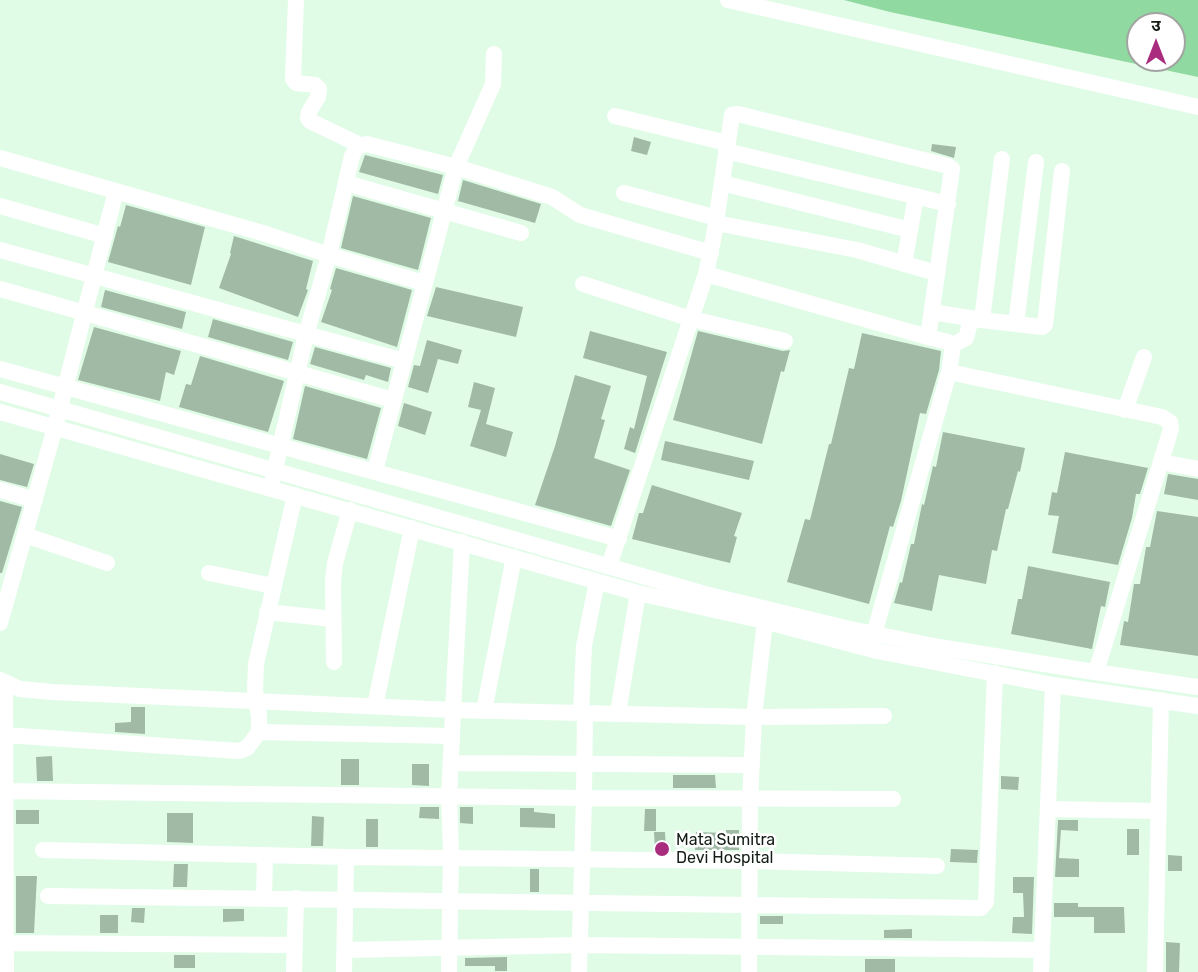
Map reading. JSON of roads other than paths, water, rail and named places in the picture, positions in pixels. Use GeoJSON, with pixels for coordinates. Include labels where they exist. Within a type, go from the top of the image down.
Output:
{"type":"FeatureCollection","features":[{"type":"Feature","properties":{"kind":"street"},"geometry":{"type":"LineString","coordinates":[[296,0],[293,79],[296,83],[315,85],[319,89],[318,97],[309,112],[310,121],[360,145],[367,144],[456,167],[552,197],[580,215],[711,253]]}},
{"type":"Feature","properties":{"kind":"street"},"geometry":{"type":"LineString","coordinates":[[728,0],[1198,106]]}},
{"type":"Feature","properties":{"kind":"street"},"geometry":{"type":"LineString","coordinates":[[375,471],[456,167],[493,84],[494,54]]}},
{"type":"Feature","properties":{"kind":"street"},"geometry":{"type":"LineString","coordinates":[[609,566],[706,274],[717,221],[731,116],[738,114],[950,167],[953,170],[928,337]]}},
{"type":"Feature","properties":{"kind":"street"},"geometry":{"type":"LineString","coordinates":[[615,116],[948,204]]}},
{"type":"Feature","properties":{"kind":"street"},"geometry":{"type":"LineString","coordinates":[[270,488],[306,334],[329,255],[352,156],[360,145]]}},
{"type":"Feature","properties":{"kind":"street"},"geometry":{"type":"LineString","coordinates":[[0,158],[266,234],[424,283]]}},
{"type":"Feature","properties":{"kind":"street"},"geometry":{"type":"LineString","coordinates":[[953,345],[966,338],[977,319],[1002,159]]}},
{"type":"Feature","properties":{"kind":"street"},"geometry":{"type":"LineString","coordinates":[[1016,324],[1036,162]]}},
{"type":"Feature","properties":{"kind":"street"},"geometry":{"type":"LineString","coordinates":[[932,312],[1042,327],[1046,322],[1062,171]]}},
{"type":"Feature","properties":{"kind":"street"},"geometry":{"type":"LineString","coordinates":[[346,183],[521,234]]}},
{"type":"Feature","properties":{"kind":"street"},"geometry":{"type":"LineString","coordinates":[[722,183],[910,230]]}},
{"type":"Feature","properties":{"kind":"street"},"geometry":{"type":"LineString","coordinates":[[0,622],[60,410],[116,191]]}},
{"type":"Feature","properties":{"kind":"street"},"geometry":{"type":"LineString","coordinates":[[624,193],[717,221],[857,250],[936,273]]}},
{"type":"Feature","properties":{"kind":"street"},"geometry":{"type":"LineString","coordinates":[[904,264],[916,196]]}},
{"type":"Feature","properties":{"kind":"street"},"geometry":{"type":"LineString","coordinates":[[0,206],[105,236]]}},
{"type":"Feature","properties":{"kind":"street"},"geometry":{"type":"LineString","coordinates":[[0,250],[404,361]]}},
{"type":"Feature","properties":{"kind":"street"},"geometry":{"type":"LineString","coordinates":[[706,274],[953,345]]}},
{"type":"Feature","properties":{"kind":"street"},"geometry":{"type":"LineString","coordinates":[[583,284],[691,319],[785,341]]}},
{"type":"Feature","properties":{"kind":"street"},"geometry":{"type":"LineString","coordinates":[[0,289],[393,400]]}},
{"type":"Feature","properties":{"kind":"street"},"geometry":{"type":"LineString","coordinates":[[874,634],[949,372],[953,345]]}},
{"type":"Feature","properties":{"kind":"street"},"geometry":{"type":"LineString","coordinates":[[1125,410],[1144,357]]}},
{"type":"Feature","properties":{"kind":"street"},"geometry":{"type":"LineString","coordinates":[[0,369],[619,539]]}},
{"type":"Feature","properties":{"kind":"street"},"geometry":{"type":"LineString","coordinates":[[949,372],[1162,417],[1170,423],[1171,429],[1096,672]]}},
{"type":"Feature","properties":{"kind":"street"},"geometry":{"type":"LineString","coordinates":[[0,392],[705,594],[877,651],[1053,685],[1198,706]]}},
{"type":"Feature","properties":{"kind":"street"},"geometry":{"type":"LineString","coordinates":[[0,412],[638,593],[1096,672],[1198,687]]}},
{"type":"Feature","properties":{"kind":"street"},"geometry":{"type":"LineString","coordinates":[[1161,462],[1198,469]]}},
{"type":"Feature","properties":{"kind":"street"},"geometry":{"type":"LineString","coordinates":[[0,490],[35,500]]}},
{"type":"Feature","properties":{"kind":"street"},"geometry":{"type":"LineString","coordinates":[[5,735],[238,751],[248,748],[259,732],[256,664],[295,495]]}},
{"type":"Feature","properties":{"kind":"street"},"geometry":{"type":"LineString","coordinates":[[334,662],[334,571],[350,510]]}},
{"type":"Feature","properties":{"kind":"street"},"geometry":{"type":"LineString","coordinates":[[375,706],[412,528]]}},
{"type":"Feature","properties":{"kind":"street"},"geometry":{"type":"LineString","coordinates":[[25,536],[107,563]]}},
{"type":"Feature","properties":{"kind":"street"},"geometry":{"type":"LineString","coordinates":[[449,972],[450,796],[462,542]]}},
{"type":"Feature","properties":{"kind":"street"},"geometry":{"type":"LineString","coordinates":[[484,711],[514,557]]}},
{"type":"Feature","properties":{"kind":"street"},"geometry":{"type":"LineString","coordinates":[[209,573],[273,586]]}},
{"type":"Feature","properties":{"kind":"street"},"geometry":{"type":"LineString","coordinates":[[579,972],[584,798],[584,646],[597,580]]}},
{"type":"Feature","properties":{"kind":"street"},"geometry":{"type":"LineString","coordinates":[[618,713],[638,593]]}},
{"type":"Feature","properties":{"kind":"street"},"geometry":{"type":"LineString","coordinates":[[267,612],[333,619]]}},
{"type":"Feature","properties":{"kind":"street"},"geometry":{"type":"LineString","coordinates":[[749,972],[750,800],[754,717],[765,615]]}},
{"type":"Feature","properties":{"kind":"street"},"geometry":{"type":"LineString","coordinates":[[48,896],[983,907],[986,902],[994,673]]}},
{"type":"Feature","properties":{"kind":"street"},"geometry":{"type":"LineString","coordinates":[[6,972],[3,943],[3,755],[5,735],[2,682],[20,689],[36,691],[453,710],[754,717],[884,716]]}},
{"type":"Feature","properties":{"kind":"street"},"geometry":{"type":"LineString","coordinates":[[1041,972],[1053,685]]}},
{"type":"Feature","properties":{"kind":"street"},"geometry":{"type":"LineString","coordinates":[[1155,972],[1161,700]]}},
{"type":"Feature","properties":{"kind":"street"},"geometry":{"type":"LineString","coordinates":[[259,732],[452,736]]}},
{"type":"Feature","properties":{"kind":"street"},"geometry":{"type":"LineString","coordinates":[[451,763],[752,765]]}},
{"type":"Feature","properties":{"kind":"street"},"geometry":{"type":"LineString","coordinates":[[3,791],[750,800],[893,799]]}},
{"type":"Feature","properties":{"kind":"street"},"geometry":{"type":"LineString","coordinates":[[1048,809],[1159,811]]}},
{"type":"Feature","properties":{"kind":"street"},"geometry":{"type":"LineString","coordinates":[[43,850],[265,856],[751,861],[937,866]]}},
{"type":"Feature","properties":{"kind":"street"},"geometry":{"type":"LineString","coordinates":[[264,898],[265,856]]}},
{"type":"Feature","properties":{"kind":"street"},"geometry":{"type":"LineString","coordinates":[[344,972],[346,857]]}},
{"type":"Feature","properties":{"kind":"street"},"geometry":{"type":"LineString","coordinates":[[294,972],[296,898]]}},
{"type":"Feature","properties":{"kind":"street"},"geometry":{"type":"LineString","coordinates":[[3,943],[295,945]]}},
{"type":"Feature","properties":{"kind":"street"},"geometry":{"type":"LineString","coordinates":[[345,950],[580,945],[1042,950]]}},
{"type":"Feature","properties":{"kind":"place","name":"Mata Sumitra Devi Hospital"},"geometry":{"type":"Point","coordinates":[662,849]}}]}
